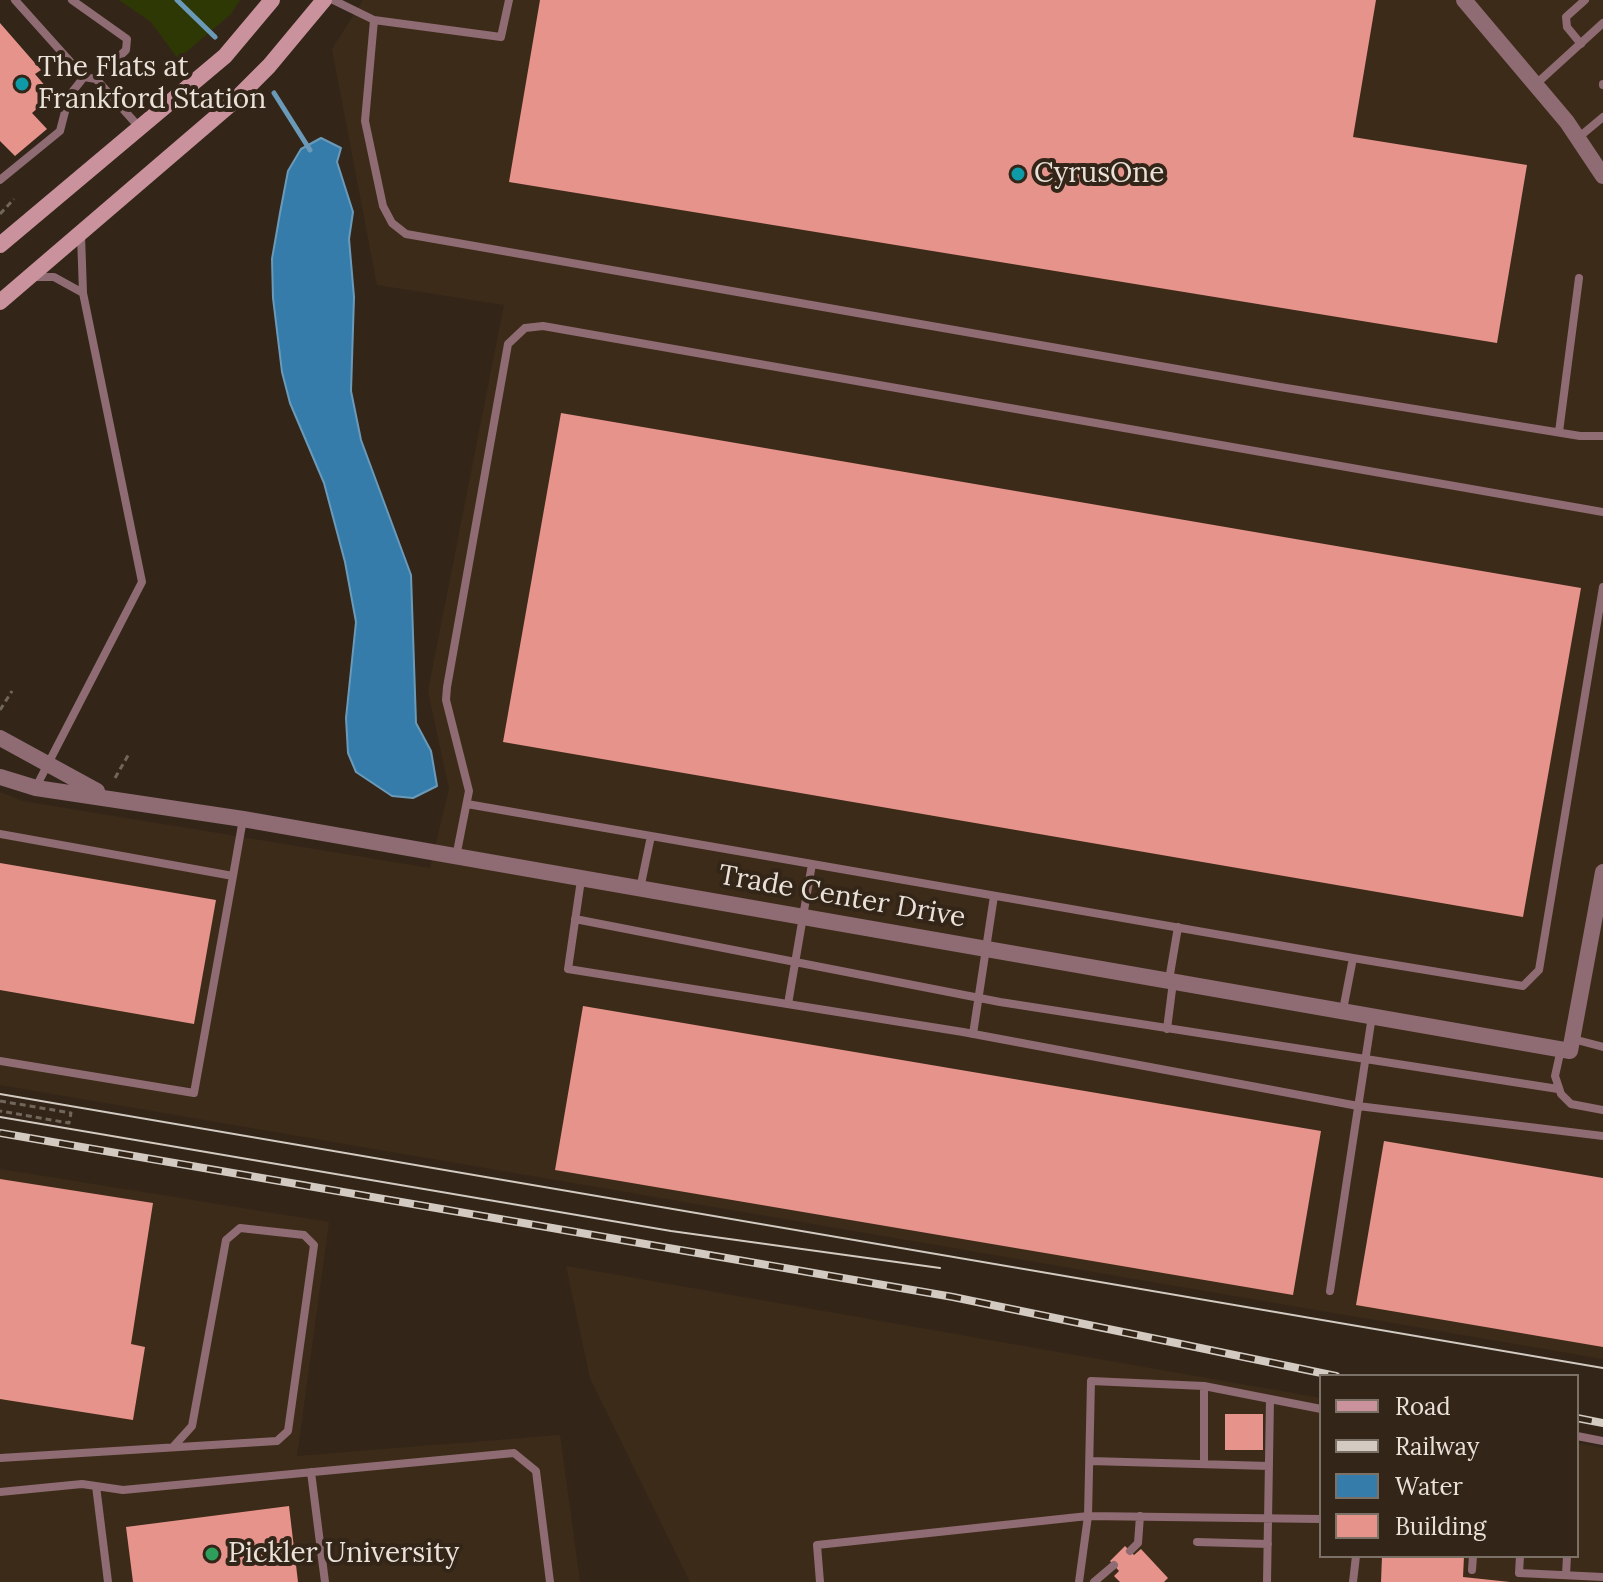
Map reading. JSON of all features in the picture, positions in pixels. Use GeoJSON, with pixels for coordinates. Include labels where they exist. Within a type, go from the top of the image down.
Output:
{"type":"FeatureCollection","features":[{"type":"Feature","properties":{"kind":"main road"},"geometry":{"type":"LineString","coordinates":[[0,245],[225,56],[272,0]]}},
{"type":"Feature","properties":{"kind":"main road"},"geometry":{"type":"LineString","coordinates":[[0,302],[231,104],[269,66],[324,0]]}},
{"type":"Feature","properties":{"kind":"street"},"geometry":{"type":"LineString","coordinates":[[1464,0],[1578,138],[1603,176]]}},
{"type":"Feature","properties":{"kind":"street","name":"Trade Center Drive"},"geometry":{"type":"LineString","coordinates":[[0,738],[106,796]]}},
{"type":"Feature","properties":{"kind":"street","name":"Trade Center Drive"},"geometry":{"type":"LineString","coordinates":[[0,777],[36,788],[106,796],[243,819],[581,880],[1568,1046]]}},
{"type":"Feature","properties":{"kind":"street"},"geometry":{"type":"LineString","coordinates":[[1568,1046],[1603,872]]}},
{"type":"Feature","properties":{"kind":"lane"},"geometry":{"type":"LineString","coordinates":[[15,0],[84,77],[96,79],[140,129]]}},
{"type":"Feature","properties":{"kind":"lane"},"geometry":{"type":"LineString","coordinates":[[72,0],[127,39],[126,50],[96,79]]}},
{"type":"Feature","properties":{"kind":"lane"},"geometry":{"type":"LineString","coordinates":[[333,0],[374,20],[501,37],[509,0]]}},
{"type":"Feature","properties":{"kind":"lane"},"geometry":{"type":"LineString","coordinates":[[1581,44],[1567,27],[1566,17],[1585,0]]}},
{"type":"Feature","properties":{"kind":"lane"},"geometry":{"type":"LineString","coordinates":[[374,20],[365,121],[383,206],[392,223],[406,234],[1186,371],[1559,432],[1603,436]]}},
{"type":"Feature","properties":{"kind":"lane"},"geometry":{"type":"LineString","coordinates":[[1535,85],[1603,23]]}},
{"type":"Feature","properties":{"kind":"lane"},"geometry":{"type":"LineString","coordinates":[[0,180],[60,131],[69,96],[84,77]]}},
{"type":"Feature","properties":{"kind":"lane"},"geometry":{"type":"LineString","coordinates":[[1578,138],[1603,117]]}},
{"type":"Feature","properties":{"kind":"lane"},"geometry":{"type":"LineString","coordinates":[[36,788],[142,582],[83,293],[81,234]]}},
{"type":"Feature","properties":{"kind":"lane"},"geometry":{"type":"LineString","coordinates":[[29,277],[54,277],[83,293]]}},
{"type":"Feature","properties":{"kind":"lane"},"geometry":{"type":"LineString","coordinates":[[1559,432],[1579,278]]}},
{"type":"Feature","properties":{"kind":"lane"},"geometry":{"type":"LineString","coordinates":[[456,857],[469,791],[446,700],[447,687],[508,344],[525,328],[543,326],[1603,512]]}},
{"type":"Feature","properties":{"kind":"lane"},"geometry":{"type":"LineString","coordinates":[[467,804],[1523,986],[1539,970],[1603,587]]}},
{"type":"Feature","properties":{"kind":"lane"},"geometry":{"type":"LineString","coordinates":[[0,1061],[194,1093],[243,819]]}},
{"type":"Feature","properties":{"kind":"lane"},"geometry":{"type":"LineString","coordinates":[[0,834],[233,876]]}},
{"type":"Feature","properties":{"kind":"lane"},"geometry":{"type":"LineString","coordinates":[[640,890],[651,836]]}},
{"type":"Feature","properties":{"kind":"lane"},"geometry":{"type":"LineString","coordinates":[[788,1004],[812,864]]}},
{"type":"Feature","properties":{"kind":"lane"},"geometry":{"type":"LineString","coordinates":[[581,880],[568,969],[973,1034],[1358,1106],[1603,1136]]}},
{"type":"Feature","properties":{"kind":"lane"},"geometry":{"type":"LineString","coordinates":[[973,1034],[994,896]]}},
{"type":"Feature","properties":{"kind":"lane"},"geometry":{"type":"LineString","coordinates":[[575,919],[979,998],[1558,1089]]}},
{"type":"Feature","properties":{"kind":"lane"},"geometry":{"type":"LineString","coordinates":[[1167,1029],[1178,927]]}},
{"type":"Feature","properties":{"kind":"lane"},"geometry":{"type":"LineString","coordinates":[[1343,1010],[1353,958]]}},
{"type":"Feature","properties":{"kind":"lane"},"geometry":{"type":"LineString","coordinates":[[1330,1291],[1372,1015]]}},
{"type":"Feature","properties":{"kind":"lane"},"geometry":{"type":"LineString","coordinates":[[1603,1047],[1568,1046],[1555,1076],[1558,1089],[1571,1104],[1603,1110]]}},
{"type":"Feature","properties":{"kind":"lane"},"geometry":{"type":"LineString","coordinates":[[0,1458],[173,1447],[188,1450],[277,1441],[288,1431],[314,1245],[304,1235],[240,1228],[226,1240],[192,1426],[173,1447]]}},
{"type":"Feature","properties":{"kind":"lane"},"geometry":{"type":"LineString","coordinates":[[1079,1582],[1088,1516],[1091,1381],[1204,1386],[1319,1409]]}},
{"type":"Feature","properties":{"kind":"lane"},"geometry":{"type":"LineString","coordinates":[[1204,1386],[1204,1464]]}},
{"type":"Feature","properties":{"kind":"lane"},"geometry":{"type":"LineString","coordinates":[[1267,1582],[1270,1399]]}},
{"type":"Feature","properties":{"kind":"lane"},"geometry":{"type":"LineString","coordinates":[[1579,1436],[1603,1441]]}},
{"type":"Feature","properties":{"kind":"lane"},"geometry":{"type":"LineString","coordinates":[[0,1492],[82,1484],[123,1490],[514,1453],[523,1457],[536,1471],[550,1582]]}},
{"type":"Feature","properties":{"kind":"lane"},"geometry":{"type":"LineString","coordinates":[[1090,1461],[1269,1466]]}},
{"type":"Feature","properties":{"kind":"lane"},"geometry":{"type":"LineString","coordinates":[[311,1472],[325,1582]]}},
{"type":"Feature","properties":{"kind":"lane"},"geometry":{"type":"LineString","coordinates":[[96,1486],[108,1582]]}},
{"type":"Feature","properties":{"kind":"lane"},"geometry":{"type":"LineString","coordinates":[[820,1582],[817,1545],[1088,1516],[1319,1519]]}},
{"type":"Feature","properties":{"kind":"lane"},"geometry":{"type":"LineString","coordinates":[[1130,1551],[1138,1543],[1140,1516]]}},
{"type":"Feature","properties":{"kind":"lane"},"geometry":{"type":"LineString","coordinates":[[1197,1542],[1268,1544]]}},
{"type":"Feature","properties":{"kind":"lane"},"geometry":{"type":"LineString","coordinates":[[1353,1582],[1356,1558]]}},
{"type":"Feature","properties":{"kind":"lane"},"geometry":{"type":"LineString","coordinates":[[1472,1570],[1473,1558]]}},
{"type":"Feature","properties":{"kind":"lane"},"geometry":{"type":"LineString","coordinates":[[1520,1558],[1519,1573],[1603,1577]]}},
{"type":"Feature","properties":{"kind":"lane"},"geometry":{"type":"LineString","coordinates":[[1566,1575],[1567,1558]]}},
{"type":"Feature","properties":{"kind":"lane"},"geometry":{"type":"LineString","coordinates":[[1094,1582],[1114,1565]]}},
{"type":"Feature","properties":{"kind":"path"},"geometry":{"type":"LineString","coordinates":[[0,214],[14,199]]}},
{"type":"Feature","properties":{"kind":"path"},"geometry":{"type":"LineString","coordinates":[[0,710],[12,691]]}},
{"type":"Feature","properties":{"kind":"path"},"geometry":{"type":"LineString","coordinates":[[115,778],[130,752]]}},
{"type":"Feature","properties":{"kind":"path"},"geometry":{"type":"LineString","coordinates":[[0,1101],[71,1113],[69,1123],[0,1111]]}},
{"type":"Feature","properties":{"kind":"shaded area"},"geometry":{"type":"Polygon","coordinates":[[[363,0],[1603,0],[1603,1359],[0,1085],[0,792],[23,801],[430,868],[449,789],[428,691],[504,305],[377,285],[332,49],[363,0]]]}},
{"type":"Feature","properties":{"kind":"shaded area"},"geometry":{"type":"Polygon","coordinates":[[[0,1169],[329,1222],[297,1456],[560,1435],[580,1582],[0,1582],[0,1169]]]}},
{"type":"Feature","properties":{"kind":"shaded area"},"geometry":{"type":"Polygon","coordinates":[[[566,1266],[1319,1398],[1319,1558],[1579,1558],[1579,1443],[1603,1448],[1603,1582],[690,1582],[590,1378],[566,1266]]]}},
{"type":"Feature","properties":{"kind":"green space"},"geometry":{"type":"Polygon","coordinates":[[[119,0],[240,0],[231,14],[178,59],[151,22],[119,0]]]}},
{"type":"Feature","properties":{"kind":"water"},"geometry":{"type":"Polygon","coordinates":[[[321,138],[341,148],[337,162],[353,212],[349,239],[354,297],[351,391],[361,440],[411,575],[416,723],[431,751],[437,786],[413,798],[392,796],[356,772],[348,753],[346,718],[356,622],[345,562],[324,483],[290,403],[282,372],[273,298],[272,259],[288,171],[301,149],[321,138]]]}},
{"type":"Feature","properties":{"kind":"building","name":"CyrusOne"},"geometry":{"type":"Polygon","coordinates":[[[540,0],[1376,0],[1353,137],[1527,165],[1497,343],[509,182],[540,0]]]}},
{"type":"Feature","properties":{"kind":"building","name":"The Flats at Frankford Station"},"geometry":{"type":"Polygon","coordinates":[[[0,23],[41,70],[35,74],[53,95],[32,113],[47,129],[15,156],[0,141],[0,23]]]}},
{"type":"Feature","properties":{"kind":"building"},"geometry":{"type":"Polygon","coordinates":[[[561,413],[1581,588],[1523,917],[503,742],[561,413]]]}},
{"type":"Feature","properties":{"kind":"building"},"geometry":{"type":"Polygon","coordinates":[[[0,863],[216,900],[194,1024],[0,990],[0,863]]]}},
{"type":"Feature","properties":{"kind":"building"},"geometry":{"type":"Polygon","coordinates":[[[583,1006],[1321,1131],[1293,1295],[555,1170],[583,1006]]]}},
{"type":"Feature","properties":{"kind":"building"},"geometry":{"type":"Polygon","coordinates":[[[1384,1141],[1603,1178],[1603,1347],[1356,1305],[1384,1141]]]}},
{"type":"Feature","properties":{"kind":"building"},"geometry":{"type":"Polygon","coordinates":[[[0,1179],[153,1203],[131,1344],[145,1347],[133,1420],[0,1399],[0,1179]]]}},
{"type":"Feature","properties":{"kind":"building"},"geometry":{"type":"Polygon","coordinates":[[[1225,1414],[1263,1414],[1263,1450],[1225,1450],[1225,1414]]]}},
{"type":"Feature","properties":{"kind":"building","name":"Pickler University"},"geometry":{"type":"Polygon","coordinates":[[[289,1506],[298,1582],[133,1582],[126,1527],[289,1506]]]}},
{"type":"Feature","properties":{"kind":"building"},"geometry":{"type":"Polygon","coordinates":[[[1125,1546],[1134,1555],[1141,1549],[1168,1578],[1164,1582],[1120,1582],[1114,1576],[1119,1571],[1110,1561],[1125,1546]]]}},
{"type":"Feature","properties":{"kind":"building"},"geometry":{"type":"Polygon","coordinates":[[[1382,1558],[1464,1558],[1463,1577],[1510,1582],[1381,1582],[1382,1558]]]}},
{"type":"Feature","properties":{"kind":"waterway"},"geometry":{"type":"LineString","coordinates":[[177,0],[215,37]]}},
{"type":"Feature","properties":{"kind":"waterway"},"geometry":{"type":"LineString","coordinates":[[274,93],[310,150]]}},
{"type":"Feature","properties":{"kind":"tram line"},"geometry":{"type":"LineString","coordinates":[[0,1094],[1603,1368]]}},
{"type":"Feature","properties":{"kind":"tram line"},"geometry":{"type":"LineString","coordinates":[[0,1117],[671,1231],[940,1268]]}},
{"type":"Feature","properties":{"kind":"railway"},"geometry":{"type":"LineString","coordinates":[[0,1133],[953,1297],[1326,1374]]}},
{"type":"Feature","properties":{"kind":"railway"},"geometry":{"type":"LineString","coordinates":[[1579,1418],[1603,1423]]}},
{"type":"Feature","properties":{"kind":"place","name":"The Flats at Frankford Station"},"geometry":{"type":"Point","coordinates":[22,84]}},
{"type":"Feature","properties":{"kind":"place","name":"CyrusOne"},"geometry":{"type":"Point","coordinates":[1018,174]}},
{"type":"Feature","properties":{"kind":"place","name":"Pickler University"},"geometry":{"type":"Point","coordinates":[212,1554]}}]}
